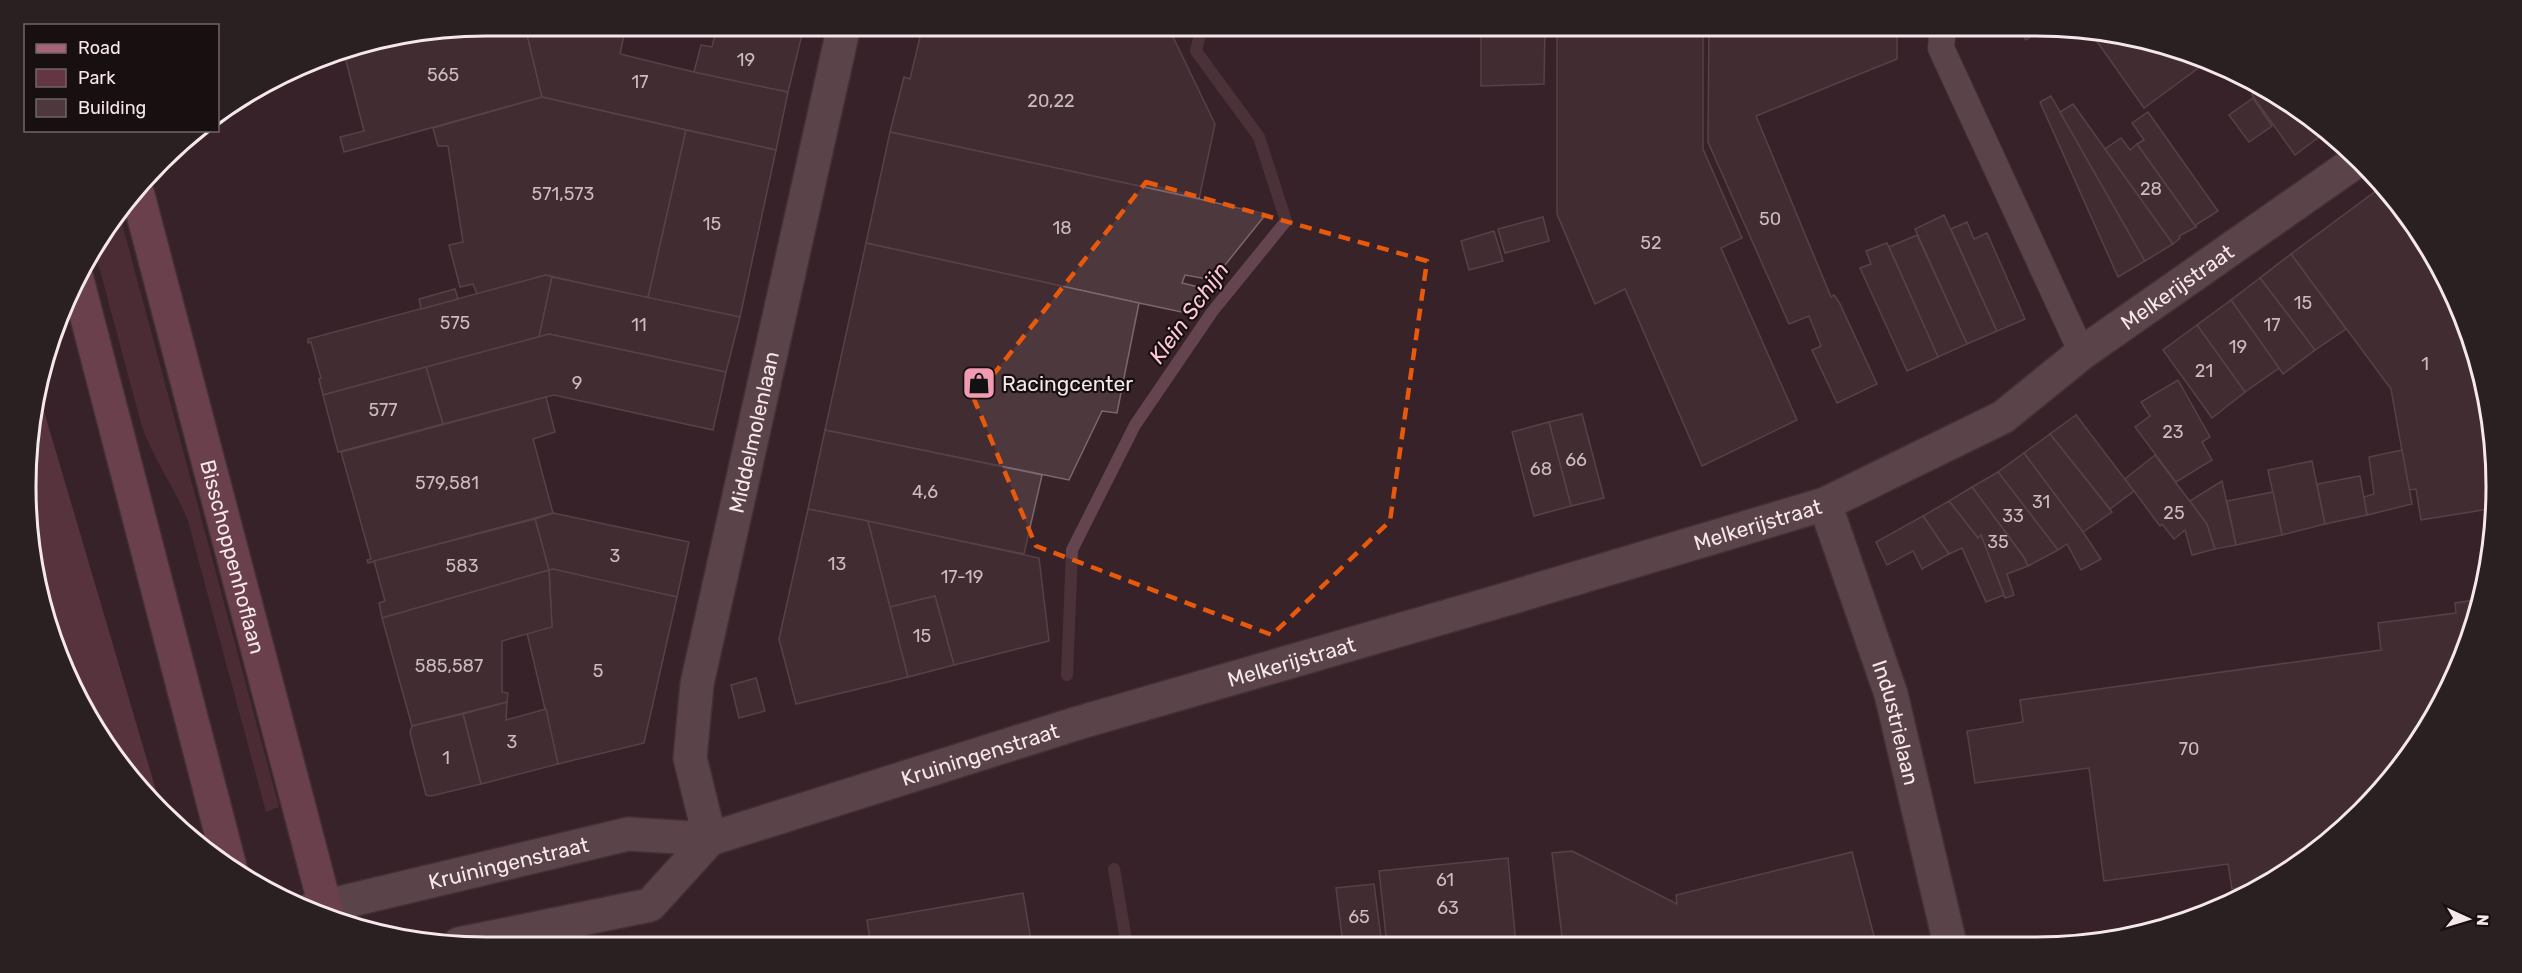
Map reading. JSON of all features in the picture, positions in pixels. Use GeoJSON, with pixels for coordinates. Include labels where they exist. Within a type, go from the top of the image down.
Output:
{"type":"FeatureCollection","features":[{"type":"Feature","properties":{"kind":"main road","name":"Bisschoppenhoflaan"},"geometry":{"type":"LineString","coordinates":[[139,200],[319,905]]}},
{"type":"Feature","properties":{"kind":"main road"},"geometry":{"type":"LineString","coordinates":[[80,291],[227,854]]}},
{"type":"Feature","properties":{"kind":"street","name":"Middelmolenlaan"},"geometry":{"type":"LineString","coordinates":[[710,839],[690,758],[697,684],[842,36]]}},
{"type":"Feature","properties":{"kind":"street","name":"Melkerijstraat"},"geometry":{"type":"LineString","coordinates":[[1078,723],[1825,504],[2003,417],[2082,353],[2351,165]]}},
{"type":"Feature","properties":{"kind":"street","name":"Industrielaan"},"geometry":{"type":"LineString","coordinates":[[1825,504],[1891,694],[1948,937]]}},
{"type":"Feature","properties":{"kind":"street","name":"Kruiningenstraat"},"geometry":{"type":"LineString","coordinates":[[332,909],[628,834],[710,839],[1078,723]]}},
{"type":"Feature","properties":{"kind":"street"},"geometry":{"type":"LineString","coordinates":[[493,937],[650,905],[710,839]]}},
{"type":"Feature","properties":{"kind":"lane"},"geometry":{"type":"LineString","coordinates":[[1942,36],[1941,48],[2082,353]]}},
{"type":"Feature","properties":{"kind":"highlighted area"},"geometry":{"type":"Polygon","coordinates":[[[1146,182],[1427,261],[1390,521],[1272,635],[1036,546],[974,399],[1146,182]]]}},
{"type":"Feature","properties":{"kind":"green space"},"geometry":{"type":"Polygon","coordinates":[[[122,222],[279,807],[266,812],[188,521],[142,427],[97,259],[122,222]]]}},
{"type":"Feature","properties":{"kind":"shaded area"},"geometry":{"type":"Polygon","coordinates":[[[43,409],[157,793],[129,761],[96,712],[70,659],[51,603],[37,516],[37,457],[43,409]]]}},
{"type":"Feature","properties":{"kind":"building"},"geometry":{"type":"Polygon","coordinates":[[[527,36],[542,97],[344,152],[340,137],[364,131],[346,59],[370,51],[428,40],[457,37],[527,36]]]}},
{"type":"Feature","properties":{"kind":"building"},"geometry":{"type":"Polygon","coordinates":[[[527,36],[624,36],[620,54],[788,92],[776,150],[542,97],[527,36]]]}},
{"type":"Feature","properties":{"kind":"building"},"geometry":{"type":"Polygon","coordinates":[[[715,36],[802,36],[788,92],[694,72],[701,45],[712,47],[715,36]]]}},
{"type":"Feature","properties":{"kind":"building"},"geometry":{"type":"Polygon","coordinates":[[[916,36],[1173,37],[1215,124],[1199,199],[890,132],[904,77],[910,79],[920,37],[916,36]]]}},
{"type":"Feature","properties":{"kind":"building"},"geometry":{"type":"Polygon","coordinates":[[[1481,36],[1545,36],[1544,84],[1481,86],[1481,36]]]}},
{"type":"Feature","properties":{"kind":"building"},"geometry":{"type":"Polygon","coordinates":[[[1557,36],[1703,36],[1703,149],[1742,238],[1721,248],[1797,420],[1702,466],[1625,289],[1595,304],[1557,214],[1557,36]]]}},
{"type":"Feature","properties":{"kind":"building"},"geometry":{"type":"Polygon","coordinates":[[[1709,36],[1897,36],[1897,59],[1756,116],[1831,297],[1834,295],[1839,302],[1877,384],[1837,403],[1812,350],[1821,346],[1809,316],[1789,324],[1708,142],[1709,36]]]}},
{"type":"Feature","properties":{"kind":"building"},"geometry":{"type":"Polygon","coordinates":[[[2096,40],[2152,51],[2200,67],[2144,108],[2096,40]]]}},
{"type":"Feature","properties":{"kind":"building"},"geometry":{"type":"Polygon","coordinates":[[[2255,93],[2261,96],[2319,137],[2295,155],[2252,95],[2255,93]]]}},
{"type":"Feature","properties":{"kind":"building"},"geometry":{"type":"Polygon","coordinates":[[[2051,96],[2145,261],[2118,277],[2040,102],[2051,96]]]}},
{"type":"Feature","properties":{"kind":"building"},"geometry":{"type":"Polygon","coordinates":[[[542,97],[686,130],[648,298],[546,275],[477,294],[473,284],[460,287],[449,245],[463,242],[448,146],[438,146],[433,128],[542,97]]]}},
{"type":"Feature","properties":{"kind":"building"},"geometry":{"type":"Polygon","coordinates":[[[2253,98],[2272,126],[2249,142],[2229,115],[2253,98]]]}},
{"type":"Feature","properties":{"kind":"building"},"geometry":{"type":"Polygon","coordinates":[[[2073,104],[2173,244],[2145,261],[2060,112],[2073,104]]]}},
{"type":"Feature","properties":{"kind":"building"},"geometry":{"type":"Polygon","coordinates":[[[2148,112],[2218,211],[2197,224],[2196,227],[2137,144],[2144,140],[2132,123],[2148,112]]]}},
{"type":"Feature","properties":{"kind":"building"},"geometry":{"type":"Polygon","coordinates":[[[686,130],[776,150],[740,317],[648,298],[686,130]]]}},
{"type":"Feature","properties":{"kind":"building"},"geometry":{"type":"Polygon","coordinates":[[[890,132],[1266,214],[1213,280],[1185,275],[1182,283],[1207,289],[1191,314],[1139,303],[866,243],[890,132]]]}},
{"type":"Feature","properties":{"kind":"building"},"geometry":{"type":"Polygon","coordinates":[[[2121,138],[2130,150],[2137,144],[2196,227],[2179,236],[2180,238],[2173,244],[2105,149],[2121,138]]]}},
{"type":"Feature","properties":{"kind":"building"},"geometry":{"type":"Polygon","coordinates":[[[2376,191],[2393,212],[2426,261],[2440,287],[2471,370],[2485,457],[2485,510],[2421,520],[2416,489],[2409,490],[2391,389],[2291,254],[2376,191]]]}},
{"type":"Feature","properties":{"kind":"building"},"geometry":{"type":"Polygon","coordinates":[[[1944,215],[1997,331],[1967,344],[1915,229],[1944,215]]]}},
{"type":"Feature","properties":{"kind":"building"},"geometry":{"type":"Polygon","coordinates":[[[1543,217],[1549,241],[1505,253],[1498,229],[1543,217]]]}},
{"type":"Feature","properties":{"kind":"building"},"geometry":{"type":"Polygon","coordinates":[[[1967,222],[1974,239],[1987,233],[2025,319],[1997,331],[1951,229],[1967,222]]]}},
{"type":"Feature","properties":{"kind":"building"},"geometry":{"type":"Polygon","coordinates":[[[1494,231],[1503,261],[1469,270],[1461,241],[1494,231]]]}},
{"type":"Feature","properties":{"kind":"building"},"geometry":{"type":"Polygon","coordinates":[[[1917,235],[1967,344],[1938,357],[1889,247],[1917,235]]]}},
{"type":"Feature","properties":{"kind":"building","name":"Racingcenter"},"geometry":{"type":"Polygon","coordinates":[[[866,243],[1139,303],[1117,413],[1102,411],[1069,480],[825,430],[866,243]]]}},
{"type":"Feature","properties":{"kind":"building"},"geometry":{"type":"Polygon","coordinates":[[[1887,243],[1938,357],[1907,371],[1860,268],[1871,264],[1866,251],[1887,243]]]}},
{"type":"Feature","properties":{"kind":"building"},"geometry":{"type":"Polygon","coordinates":[[[2291,254],[2346,329],[2315,350],[2260,278],[2291,254]]]}},
{"type":"Feature","properties":{"kind":"building"},"geometry":{"type":"Polygon","coordinates":[[[546,275],[552,277],[539,337],[323,395],[319,379],[321,378],[311,342],[308,343],[308,339],[546,275]]]}},
{"type":"Feature","properties":{"kind":"building"},"geometry":{"type":"Polygon","coordinates":[[[552,277],[740,317],[726,372],[549,334],[539,337],[552,277]]]}},
{"type":"Feature","properties":{"kind":"building"},"geometry":{"type":"Polygon","coordinates":[[[2260,278],[2315,350],[2283,374],[2231,300],[2260,278]]]}},
{"type":"Feature","properties":{"kind":"building"},"geometry":{"type":"Polygon","coordinates":[[[455,289],[458,299],[421,309],[419,299],[455,289]]]}},
{"type":"Feature","properties":{"kind":"building"},"geometry":{"type":"Polygon","coordinates":[[[2231,300],[2279,368],[2245,392],[2197,325],[2231,300]]]}},
{"type":"Feature","properties":{"kind":"building"},"geometry":{"type":"Polygon","coordinates":[[[2197,325],[2245,392],[2212,418],[2163,350],[2197,325]]]}},
{"type":"Feature","properties":{"kind":"building"},"geometry":{"type":"Polygon","coordinates":[[[549,334],[726,372],[713,430],[554,395],[443,424],[426,367],[549,334]]]}},
{"type":"Feature","properties":{"kind":"building"},"geometry":{"type":"Polygon","coordinates":[[[426,367],[443,424],[338,452],[323,395],[426,367]]]}},
{"type":"Feature","properties":{"kind":"building"},"geometry":{"type":"Polygon","coordinates":[[[2178,380],[2210,437],[2202,442],[2212,460],[2176,482],[2135,427],[2150,416],[2141,402],[2178,380]]]}},
{"type":"Feature","properties":{"kind":"building"},"geometry":{"type":"Polygon","coordinates":[[[546,397],[555,432],[533,439],[553,513],[368,563],[367,560],[371,559],[341,452],[546,397]]]}},
{"type":"Feature","properties":{"kind":"building"},"geometry":{"type":"Polygon","coordinates":[[[1582,414],[1604,498],[1571,506],[1549,422],[1582,414]]]}},
{"type":"Feature","properties":{"kind":"building"},"geometry":{"type":"Polygon","coordinates":[[[2076,415],[2134,491],[2110,509],[2050,434],[2076,415]]]}},
{"type":"Feature","properties":{"kind":"building"},"geometry":{"type":"Polygon","coordinates":[[[1549,422],[1571,506],[1534,516],[1512,432],[1549,422]]]}},
{"type":"Feature","properties":{"kind":"building"},"geometry":{"type":"Polygon","coordinates":[[[825,430],[1042,475],[1024,554],[808,509],[825,430]]]}},
{"type":"Feature","properties":{"kind":"building"},"geometry":{"type":"Polygon","coordinates":[[[2050,434],[2112,512],[2083,532],[2024,453],[2050,434]]]}},
{"type":"Feature","properties":{"kind":"building"},"geometry":{"type":"Polygon","coordinates":[[[2402,450],[2412,504],[2367,515],[2364,497],[2374,494],[2369,457],[2402,450]]]}},
{"type":"Feature","properties":{"kind":"building"},"geometry":{"type":"Polygon","coordinates":[[[2024,453],[2101,559],[2081,570],[2067,544],[2058,550],[1998,472],[2024,453]]]}},
{"type":"Feature","properties":{"kind":"building"},"geometry":{"type":"Polygon","coordinates":[[[2155,455],[2207,524],[2215,549],[2192,555],[2185,530],[2174,539],[2162,524],[2160,526],[2125,479],[2155,455]]]}},
{"type":"Feature","properties":{"kind":"building"},"geometry":{"type":"Polygon","coordinates":[[[2312,461],[2325,524],[2282,535],[2268,470],[2312,461]]]}},
{"type":"Feature","properties":{"kind":"building"},"geometry":{"type":"Polygon","coordinates":[[[1998,472],[2058,550],[2028,566],[1972,487],[1998,472]]]}},
{"type":"Feature","properties":{"kind":"building"},"geometry":{"type":"Polygon","coordinates":[[[2360,476],[2367,515],[2325,524],[2317,484],[2360,476]]]}},
{"type":"Feature","properties":{"kind":"building"},"geometry":{"type":"Polygon","coordinates":[[[2222,481],[2236,545],[2215,549],[2207,524],[2190,501],[2222,481]]]}},
{"type":"Feature","properties":{"kind":"building"},"geometry":{"type":"Polygon","coordinates":[[[1972,487],[2028,566],[2007,574],[2014,595],[2005,598],[1981,535],[1978,538],[1949,501],[1972,487]]]}},
{"type":"Feature","properties":{"kind":"building"},"geometry":{"type":"Polygon","coordinates":[[[2273,492],[2282,535],[2236,545],[2227,501],[2273,492]]]}},
{"type":"Feature","properties":{"kind":"building"},"geometry":{"type":"Polygon","coordinates":[[[1949,501],[1978,538],[1981,535],[2004,595],[1986,602],[1962,548],[1949,554],[1923,516],[1949,501]]]}},
{"type":"Feature","properties":{"kind":"building"},"geometry":{"type":"Polygon","coordinates":[[[808,509],[868,521],[908,677],[796,704],[779,639],[808,509]]]}},
{"type":"Feature","properties":{"kind":"building"},"geometry":{"type":"Polygon","coordinates":[[[553,513],[689,542],[677,597],[549,570],[535,519],[553,513]]]}},
{"type":"Feature","properties":{"kind":"building"},"geometry":{"type":"Polygon","coordinates":[[[1923,516],[1949,554],[1922,569],[1913,551],[1887,565],[1876,542],[1923,516]]]}},
{"type":"Feature","properties":{"kind":"building"},"geometry":{"type":"Polygon","coordinates":[[[535,519],[549,570],[382,618],[379,603],[385,601],[374,561],[535,519]]]}},
{"type":"Feature","properties":{"kind":"building"},"geometry":{"type":"Polygon","coordinates":[[[868,521],[1039,558],[1049,641],[954,665],[935,596],[890,607],[868,521]]]}},
{"type":"Feature","properties":{"kind":"building"},"geometry":{"type":"Polygon","coordinates":[[[553,569],[677,597],[644,743],[558,764],[527,633],[552,627],[549,570],[553,569]]]}},
{"type":"Feature","properties":{"kind":"building"},"geometry":{"type":"Polygon","coordinates":[[[549,570],[552,627],[502,641],[502,692],[508,693],[507,702],[412,726],[382,618],[549,570]]]}},
{"type":"Feature","properties":{"kind":"building"},"geometry":{"type":"Polygon","coordinates":[[[935,596],[954,665],[908,677],[890,607],[935,596]]]}},
{"type":"Feature","properties":{"kind":"building"},"geometry":{"type":"Polygon","coordinates":[[[2472,601],[2452,659],[2426,712],[2393,761],[2374,784],[2333,825],[2286,861],[2242,887],[2232,889],[2228,864],[2104,881],[2089,768],[1975,783],[1967,731],[2023,722],[2020,700],[2381,650],[2378,623],[2456,613],[2455,603],[2472,601]]]}},
{"type":"Feature","properties":{"kind":"building"},"geometry":{"type":"Polygon","coordinates":[[[756,678],[765,711],[739,718],[731,685],[756,678]]]}},
{"type":"Feature","properties":{"kind":"building"},"geometry":{"type":"Polygon","coordinates":[[[507,702],[506,720],[546,709],[558,764],[481,784],[463,714],[507,702]]]}},
{"type":"Feature","properties":{"kind":"building"},"geometry":{"type":"Polygon","coordinates":[[[463,714],[481,784],[431,796],[426,795],[410,733],[412,726],[463,714]]]}},
{"type":"Feature","properties":{"kind":"building"},"geometry":{"type":"Polygon","coordinates":[[[1572,851],[1677,904],[1676,895],[1852,852],[1874,937],[1562,937],[1552,853],[1572,851]]]}},
{"type":"Feature","properties":{"kind":"building"},"geometry":{"type":"Polygon","coordinates":[[[1508,858],[1515,937],[1386,937],[1379,871],[1508,858]]]}},
{"type":"Feature","properties":{"kind":"building"},"geometry":{"type":"Polygon","coordinates":[[[1374,884],[1381,937],[1342,937],[1336,888],[1374,884]]]}},
{"type":"Feature","properties":{"kind":"building"},"geometry":{"type":"Polygon","coordinates":[[[1023,893],[1030,937],[870,937],[867,920],[1023,893]]]}},
{"type":"Feature","properties":{"kind":"waterway","name":"Klein Schijn"},"geometry":{"type":"LineString","coordinates":[[1067,675],[1072,550],[1135,425],[1212,312],[1286,221],[1259,137],[1196,51],[1200,36]]}},
{"type":"Feature","properties":{"kind":"waterway","name":"Klein Schijn"},"geometry":{"type":"LineString","coordinates":[[1114,869],[1125,937]]}},
{"type":"Feature","properties":{"kind":"place","name":"Racingcenter"},"geometry":{"type":"Point","coordinates":[979,383]}}]}
